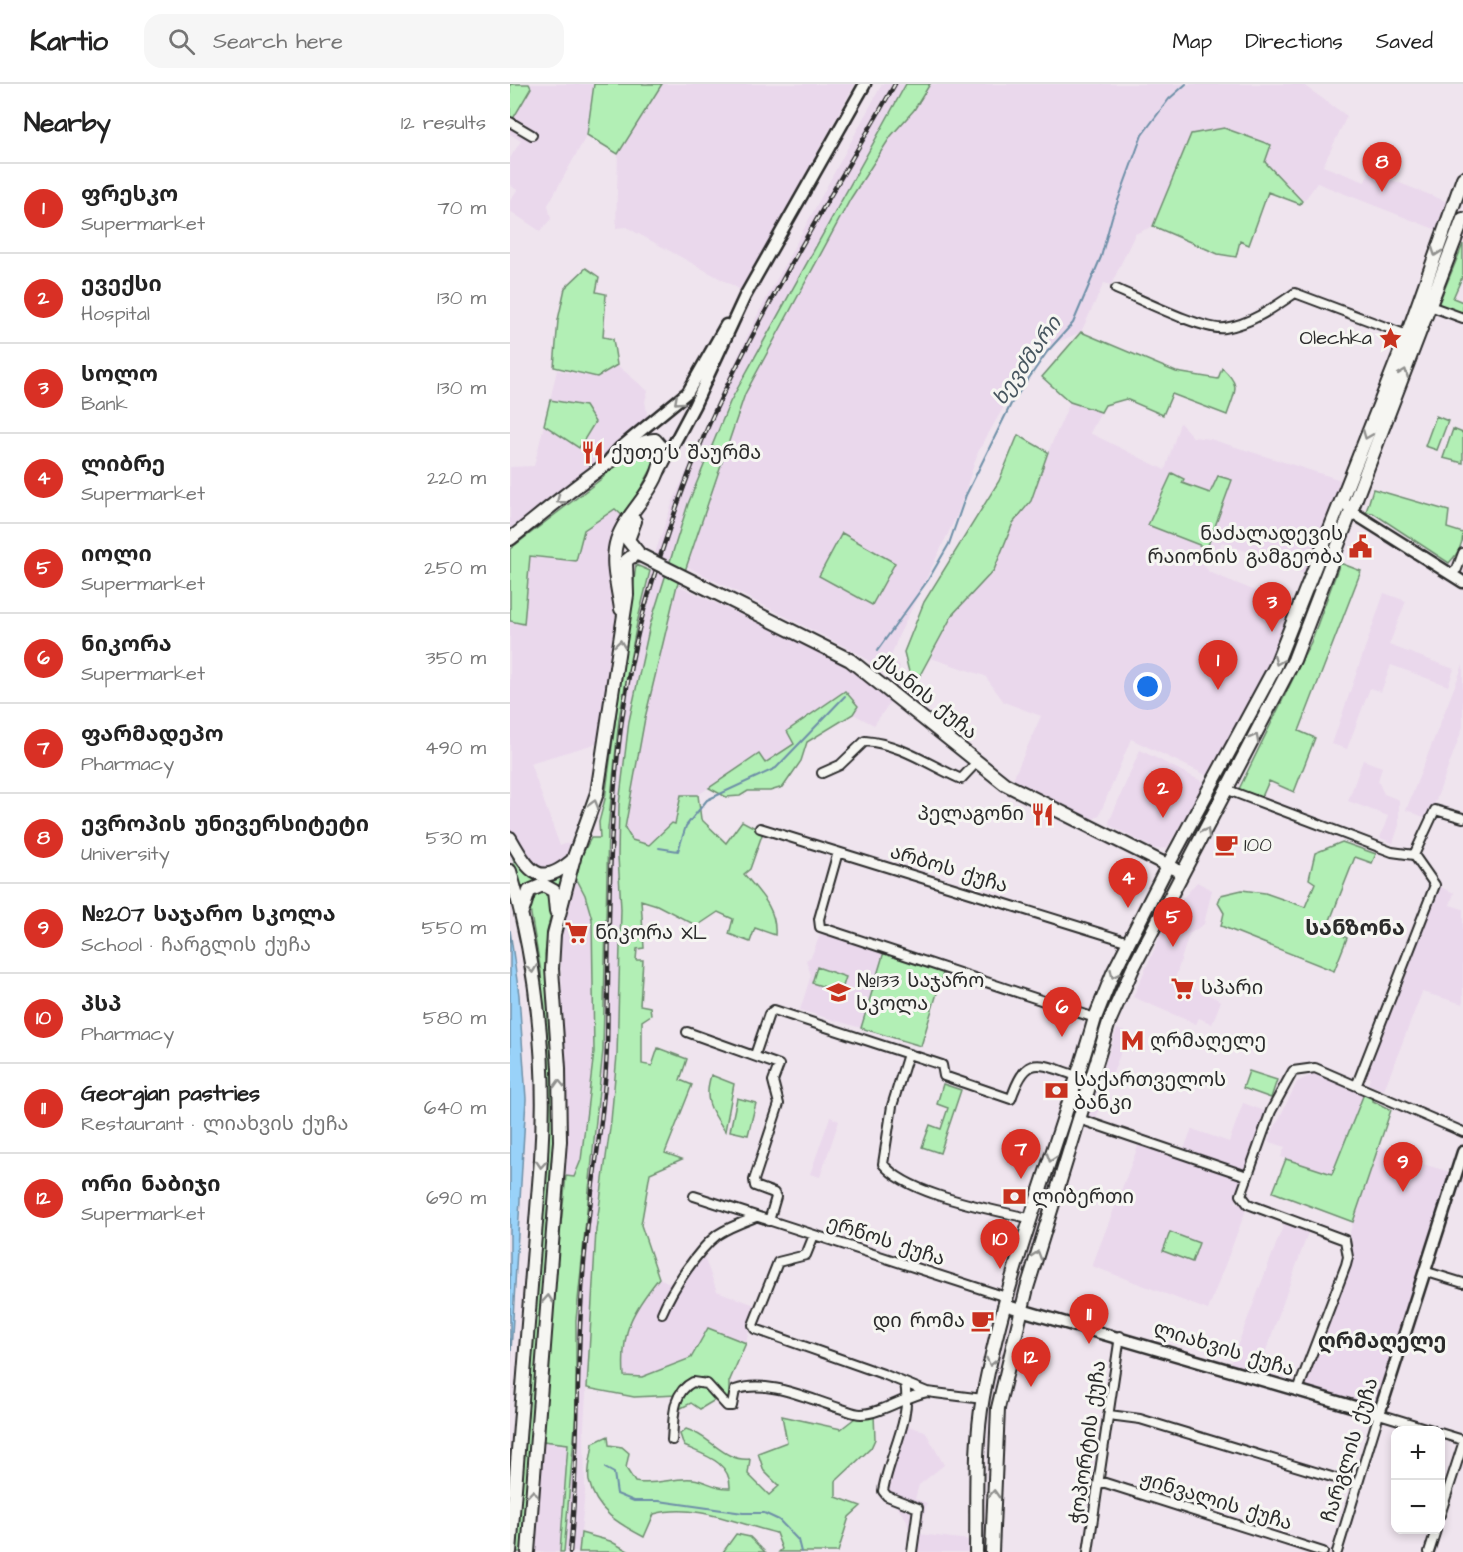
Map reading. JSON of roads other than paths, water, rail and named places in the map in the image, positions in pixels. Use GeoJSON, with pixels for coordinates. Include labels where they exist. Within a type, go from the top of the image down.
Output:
{"type":"FeatureCollection","features":[{"type":"Feature","properties":{"kind":"main road"},"geometry":{"type":"LineString","coordinates":[[976,1552],[979,1429],[983,1399],[1005,1301],[1095,1018],[1129,942],[1168,865],[1272,675],[1407,335],[1463,178]]}},
{"type":"Feature","properties":{"kind":"main road"},"geometry":{"type":"LineString","coordinates":[[992,1552],[998,1408],[1021,1311],[1113,1013],[1294,660],[1462,224]]}},
{"type":"Feature","properties":{"kind":"main road"},"geometry":{"type":"LineString","coordinates":[[510,540],[606,464],[651,439],[661,447],[660,470],[616,543],[614,558],[623,619]]}},
{"type":"Feature","properties":{"kind":"main road"},"geometry":{"type":"LineString","coordinates":[[556,921],[597,793],[628,590],[626,561],[640,555],[628,540],[640,506]]}},
{"type":"Feature","properties":{"kind":"main road","name":"ქსანის ქუჩა"},"geometry":{"type":"LineString","coordinates":[[640,555],[850,660],[904,701],[976,763],[1005,783],[1183,873]]}},
{"type":"Feature","properties":{"kind":"main road"},"geometry":{"type":"LineString","coordinates":[[510,838],[529,868],[541,875],[556,874],[574,859]]}},
{"type":"Feature","properties":{"kind":"main road"},"geometry":{"type":"LineString","coordinates":[[510,871],[522,915],[537,1013],[543,1114],[510,1552]]}},
{"type":"Feature","properties":{"kind":"main road"},"geometry":{"type":"LineString","coordinates":[[522,915],[529,891],[538,885],[547,886],[556,896],[552,969],[559,1068],[560,1141],[528,1552]]}},
{"type":"Feature","properties":{"kind":"main road"},"geometry":{"type":"LineString","coordinates":[[1095,1018],[1113,1013]]}},
{"type":"Feature","properties":{"kind":"main road"},"geometry":{"type":"LineString","coordinates":[[1095,1018],[1106,1034]]}},
{"type":"Feature","properties":{"kind":"street"},"geometry":{"type":"LineString","coordinates":[[660,470],[694,406],[745,296],[865,84]]}},
{"type":"Feature","properties":{"kind":"street"},"geometry":{"type":"LineString","coordinates":[[510,122],[532,135]]}},
{"type":"Feature","properties":{"kind":"street"},"geometry":{"type":"LineString","coordinates":[[1446,222],[1462,224]]}},
{"type":"Feature","properties":{"kind":"street"},"geometry":{"type":"LineString","coordinates":[[1116,289],[1185,318],[1222,328],[1249,321],[1295,293],[1407,335]]}},
{"type":"Feature","properties":{"kind":"street"},"geometry":{"type":"LineString","coordinates":[[606,464],[620,448],[688,392],[734,310],[745,296]]}},
{"type":"Feature","properties":{"kind":"street"},"geometry":{"type":"LineString","coordinates":[[1430,306],[1463,318]]}},
{"type":"Feature","properties":{"kind":"street"},"geometry":{"type":"LineString","coordinates":[[1340,505],[1463,582]]}},
{"type":"Feature","properties":{"kind":"street"},"geometry":{"type":"LineString","coordinates":[[1451,574],[1457,569],[1463,554]]}},
{"type":"Feature","properties":{"kind":"street"},"geometry":{"type":"LineString","coordinates":[[822,772],[840,765],[865,741],[878,742],[916,755],[928,764],[962,779],[976,763]]}},
{"type":"Feature","properties":{"kind":"street"},"geometry":{"type":"LineString","coordinates":[[1228,790],[1392,852],[1414,855],[1435,885],[1357,1084]]}},
{"type":"Feature","properties":{"kind":"street"},"geometry":{"type":"LineString","coordinates":[[1414,855],[1435,810],[1463,818]]}},
{"type":"Feature","properties":{"kind":"street","name":"არბოს ქუჩა"},"geometry":{"type":"LineString","coordinates":[[760,828],[1129,942]]}},
{"type":"Feature","properties":{"kind":"street"},"geometry":{"type":"LineString","coordinates":[[838,852],[819,919],[820,927],[1095,1018]]}},
{"type":"Feature","properties":{"kind":"street"},"geometry":{"type":"LineString","coordinates":[[755,1055],[769,1014],[774,1010],[942,1065],[944,1076],[1011,1099],[1020,1074],[1027,1068],[1038,1065],[1077,1076]]}},
{"type":"Feature","properties":{"kind":"street"},"geometry":{"type":"LineString","coordinates":[[687,1032],[779,1065],[773,1081],[779,1104],[754,1180],[755,1185],[774,1193],[776,1197],[769,1221]]}},
{"type":"Feature","properties":{"kind":"street"},"geometry":{"type":"LineString","coordinates":[[908,1054],[892,1106],[883,1164],[890,1172],[939,1196],[1032,1219]]}},
{"type":"Feature","properties":{"kind":"street"},"geometry":{"type":"LineString","coordinates":[[1298,1390],[1346,1265],[1348,1257],[1345,1240],[1248,1204],[1242,1195],[1271,1111],[1293,1071],[1315,1068],[1357,1084],[1463,1132]]}},
{"type":"Feature","properties":{"kind":"street"},"geometry":{"type":"LineString","coordinates":[[1079,1119],[1247,1176]]}},
{"type":"Feature","properties":{"kind":"street","name":"ჩარგლის ქუჩა"},"geometry":{"type":"LineString","coordinates":[[1337,1552],[1463,1152]]}},
{"type":"Feature","properties":{"kind":"street","name":"ერწოს ქუჩა"},"geometry":{"type":"LineString","coordinates":[[694,1196],[1005,1301]]}},
{"type":"Feature","properties":{"kind":"street"},"geometry":{"type":"LineString","coordinates":[[662,1312],[669,1295],[708,1243],[718,1234],[756,1216]]}},
{"type":"Feature","properties":{"kind":"street"},"geometry":{"type":"LineString","coordinates":[[814,1235],[806,1255],[778,1263],[753,1325],[755,1329],[927,1392],[983,1399]]}},
{"type":"Feature","properties":{"kind":"street"},"geometry":{"type":"LineString","coordinates":[[1427,1272],[1463,1283]]}},
{"type":"Feature","properties":{"kind":"street","name":"ლიახვის ქუჩა"},"geometry":{"type":"LineString","coordinates":[[1005,1301],[1021,1311],[1120,1336],[1416,1426]]}},
{"type":"Feature","properties":{"kind":"street","name":"ჭოპორტის ქუჩა"},"geometry":{"type":"LineString","coordinates":[[1088,1552],[1120,1336]]}},
{"type":"Feature","properties":{"kind":"street"},"geometry":{"type":"LineString","coordinates":[[672,1440],[674,1405],[679,1394],[693,1382],[707,1384],[727,1406],[732,1406],[735,1390],[750,1386],[782,1391],[860,1414],[874,1412],[908,1396],[927,1392]]}},
{"type":"Feature","properties":{"kind":"street"},"geometry":{"type":"LineString","coordinates":[[905,1383],[908,1396],[903,1430],[883,1491],[887,1496],[918,1508],[912,1552]]}},
{"type":"Feature","properties":{"kind":"street"},"geometry":{"type":"LineString","coordinates":[[1109,1415],[1140,1419],[1358,1485]]}},
{"type":"Feature","properties":{"kind":"street"},"geometry":{"type":"LineString","coordinates":[[1445,1435],[1463,1442],[1445,1499]]}},
{"type":"Feature","properties":{"kind":"street","name":"ჟინვალის ქუჩა"},"geometry":{"type":"LineString","coordinates":[[1099,1481],[1323,1552]]}},
{"type":"Feature","properties":{"kind":"street"},"geometry":{"type":"LineString","coordinates":[[1429,1552],[1435,1534]]}},
{"type":"Feature","properties":{"kind":"water"},"geometry":{"type":"Polygon","coordinates":[[[510,930],[519,995],[526,1099],[510,1368],[510,930]]]}},
{"type":"Feature","properties":{"kind":"waterway","name":"ხევძმარი"},"geometry":{"type":"LineString","coordinates":[[877,651],[928,580],[949,544],[966,495],[1011,404],[1047,352],[1073,323],[1101,257],[1112,217],[1142,135],[1169,99],[1186,84]]}},
{"type":"Feature","properties":{"kind":"waterway","name":"ხევძმარი"},"geometry":{"type":"LineString","coordinates":[[659,848],[678,851],[686,826],[707,800],[776,768],[845,696]]}},
{"type":"Feature","properties":{"kind":"waterway"},"geometry":{"type":"LineString","coordinates":[[605,1468],[614,1473],[617,1494],[634,1501],[659,1501],[743,1513],[764,1513],[779,1520],[798,1540],[801,1552]]}},
{"type":"Feature","properties":{"kind":"railway"},"geometry":{"type":"LineString","coordinates":[[570,1552],[582,1289],[606,1072],[612,826],[622,718],[631,664],[644,610],[670,528],[711,420],[785,276],[895,84]]}},
{"type":"Feature","properties":{"kind":"place","name":"ევროპის უნივერსიტეტი"},"geometry":{"type":"Point","coordinates":[1382,192]}},
{"type":"Feature","properties":{"kind":"place","name":"Olechka"},"geometry":{"type":"Point","coordinates":[1390,338]}},
{"type":"Feature","properties":{"kind":"place","name":"ქუთე'ს შაურმა"},"geometry":{"type":"Point","coordinates":[593,453]}},
{"type":"Feature","properties":{"kind":"place","name":"ნაძალადევის რაიონის გამგეობა"},"geometry":{"type":"Point","coordinates":[1361,546]}},
{"type":"Feature","properties":{"kind":"place","name":"სოლო"},"geometry":{"type":"Point","coordinates":[1272,632]}},
{"type":"Feature","properties":{"kind":"place","name":"ფრესკო"},"geometry":{"type":"Point","coordinates":[1218,690]}},
{"type":"Feature","properties":{"kind":"place","name":"პელაგონი"},"geometry":{"type":"Point","coordinates":[1042,814]}},
{"type":"Feature","properties":{"kind":"place","name":"ევექსი"},"geometry":{"type":"Point","coordinates":[1163,818]}},
{"type":"Feature","properties":{"kind":"place","name":"100"},"geometry":{"type":"Point","coordinates":[1226,845]}},
{"type":"Feature","properties":{"kind":"place","name":"ლიბრე"},"geometry":{"type":"Point","coordinates":[1128,908]}},
{"type":"Feature","properties":{"kind":"place","name":"ნიკორა XL"},"geometry":{"type":"Point","coordinates":[577,933]}},
{"type":"Feature","properties":{"kind":"place","name":"იოლი"},"geometry":{"type":"Point","coordinates":[1173,947]}},
{"type":"Feature","properties":{"kind":"place","name":"სპარი"},"geometry":{"type":"Point","coordinates":[1183,988]}},
{"type":"Feature","properties":{"kind":"place","name":"№133 საჯარო სკოლა"},"geometry":{"type":"Point","coordinates":[838,992]}},
{"type":"Feature","properties":{"kind":"place","name":"ნიკორა"},"geometry":{"type":"Point","coordinates":[1062,1037]}},
{"type":"Feature","properties":{"kind":"place","name":"ღრმაღელე"},"geometry":{"type":"Point","coordinates":[1132,1041]}},
{"type":"Feature","properties":{"kind":"place","name":"საქართველოს ბანკი"},"geometry":{"type":"Point","coordinates":[1056,1091]}},
{"type":"Feature","properties":{"kind":"place","name":"ფარმადეპო"},"geometry":{"type":"Point","coordinates":[1021,1179]}},
{"type":"Feature","properties":{"kind":"place","name":"№207 საჯარო სკოლა"},"geometry":{"type":"Point","coordinates":[1403,1192]}},
{"type":"Feature","properties":{"kind":"place","name":"ლიბერთი"},"geometry":{"type":"Point","coordinates":[1014,1197]}},
{"type":"Feature","properties":{"kind":"place","name":"პსპ"},"geometry":{"type":"Point","coordinates":[1000,1269]}},
{"type":"Feature","properties":{"kind":"place","name":"დი რომა"},"geometry":{"type":"Point","coordinates":[983,1321]}},
{"type":"Feature","properties":{"kind":"place","name":"Georgian pastries"},"geometry":{"type":"Point","coordinates":[1089,1344]}},
{"type":"Feature","properties":{"kind":"place","name":"ორი ნაბიჯი"},"geometry":{"type":"Point","coordinates":[1031,1387]}},
{"type":"Feature","properties":{"kind":"district","name":"სანზონა"},"geometry":{"type":"Point","coordinates":[1355,928]}},
{"type":"Feature","properties":{"kind":"district","name":"ღრმაღელე"},"geometry":{"type":"Point","coordinates":[1382,1341]}}]}
